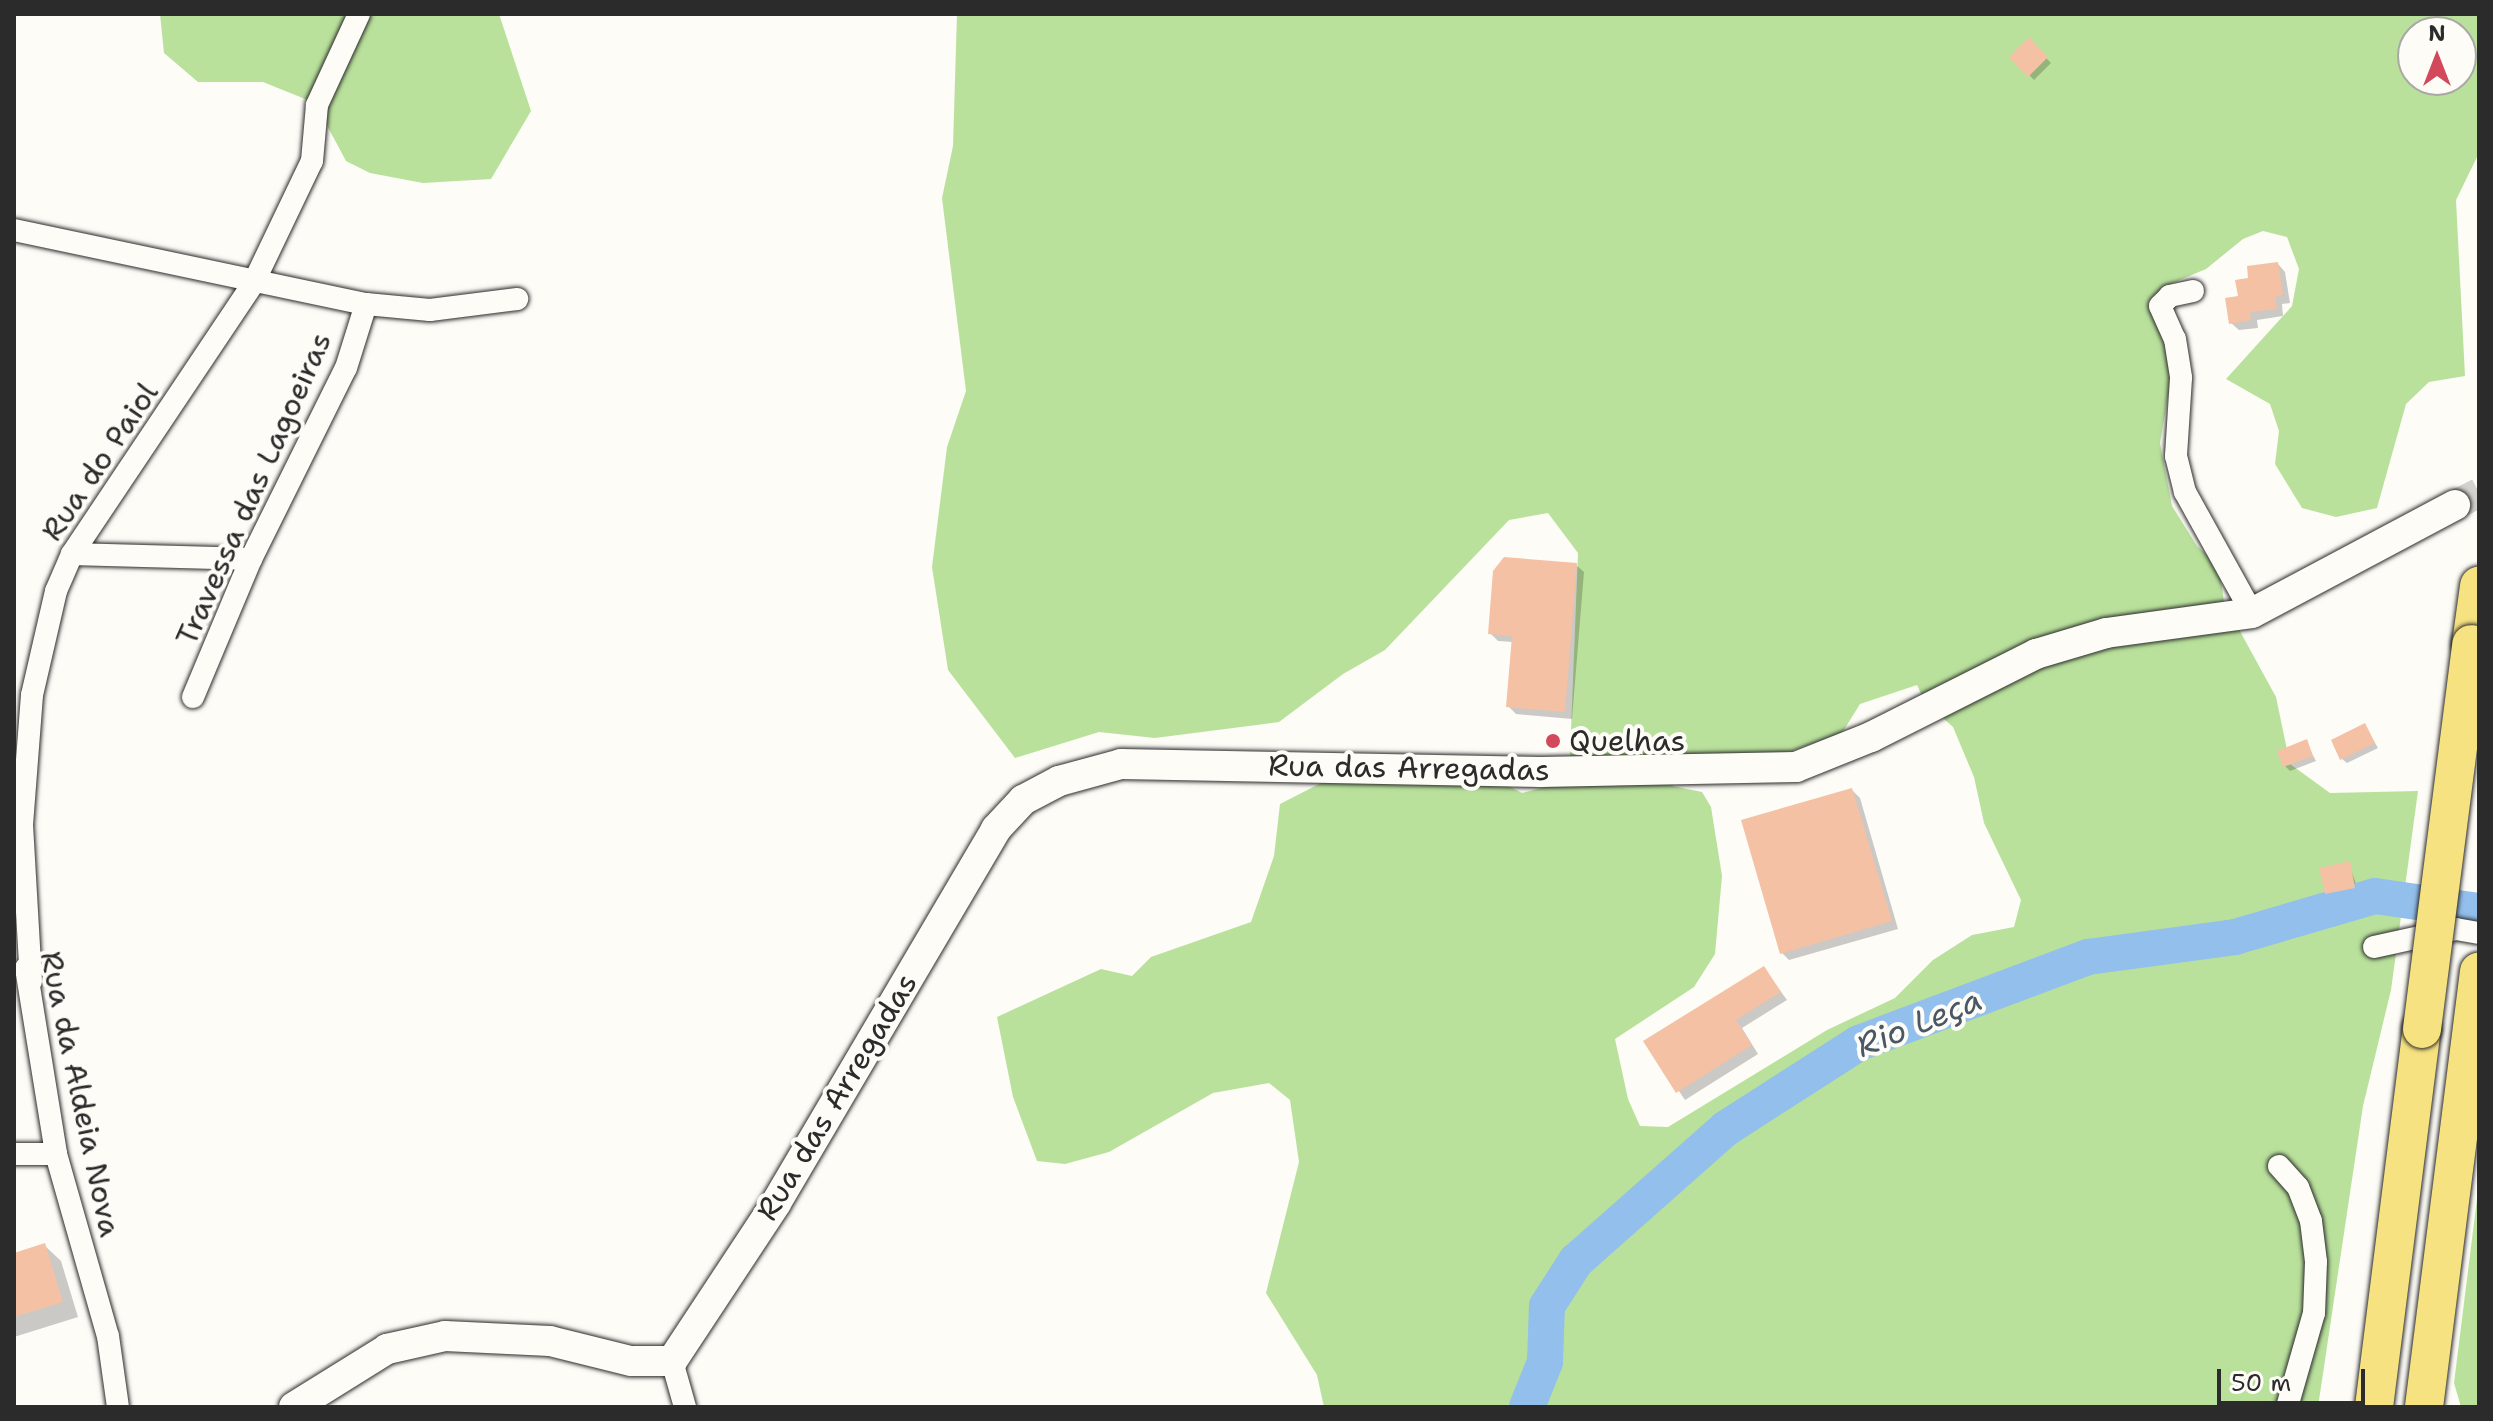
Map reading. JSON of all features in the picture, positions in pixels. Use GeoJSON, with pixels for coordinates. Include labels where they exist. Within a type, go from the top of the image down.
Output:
{"type":"FeatureCollection","features":[{"type":"Feature","properties":{"kind":"highway"},"geometry":{"type":"LineString","coordinates":[[2374,1407],[2479,586]]}},
{"type":"Feature","properties":{"kind":"highway"},"geometry":{"type":"LineString","coordinates":[[2424,1407],[2479,971]]}},
{"type":"Feature","properties":{"kind":"street","name":"Rua do Paiol"},"geometry":{"type":"LineString","coordinates":[[31,981],[22,825],[32,695],[56,591],[72,554],[253,284],[308,172],[317,105],[359,14]]}},
{"type":"Feature","properties":{"kind":"street"},"geometry":{"type":"LineString","coordinates":[[14,230],[253,284],[366,304],[430,310],[517,299]]}},
{"type":"Feature","properties":{"kind":"street"},"geometry":{"type":"LineString","coordinates":[[2193,291],[2170,296],[2160,306],[2175,339],[2181,378],[2176,456],[2185,492],[2252,613]]}},
{"type":"Feature","properties":{"kind":"street","name":"Travessa das Lagoeiras"},"geometry":{"type":"LineString","coordinates":[[193,697],[251,559],[346,368],[366,304]]}},
{"type":"Feature","properties":{"kind":"street","name":"Rua das Arregadas"},"geometry":{"type":"LineString","coordinates":[[672,1361],[776,1203],[996,829],[1023,800],[1059,781],[1121,764],[1541,772],[1796,767],[1871,737],[2036,654],[2106,633],[2252,613],[2455,505]]}},
{"type":"Feature","properties":{"kind":"street"},"geometry":{"type":"LineString","coordinates":[[72,554],[251,559]]}},
{"type":"Feature","properties":{"kind":"street"},"geometry":{"type":"LineString","coordinates":[[2374,947],[2456,929],[2479,933]]}},
{"type":"Feature","properties":{"kind":"street","name":"Rua da Aldeia Nova"},"geometry":{"type":"LineString","coordinates":[[14,933],[31,981],[56,1154],[108,1336],[118,1407]]}},
{"type":"Feature","properties":{"kind":"street"},"geometry":{"type":"LineString","coordinates":[[14,1154],[56,1154]]}},
{"type":"Feature","properties":{"kind":"street"},"geometry":{"type":"LineString","coordinates":[[2279,1166],[2298,1187],[2311,1221],[2316,1262],[2314,1313],[2287,1407]]}},
{"type":"Feature","properties":{"kind":"street"},"geometry":{"type":"LineString","coordinates":[[294,1407],[387,1349],[445,1336],[550,1341],[631,1361],[672,1361],[685,1407]]}},
{"type":"Feature","properties":{"kind":"green space"},"geometry":{"type":"Polygon","coordinates":[[[160,14],[499,14],[531,111],[491,179],[423,183],[370,173],[346,161],[315,103],[263,82],[198,82],[164,53],[160,14]]]}},
{"type":"Feature","properties":{"kind":"green space"},"geometry":{"type":"Polygon","coordinates":[[[957,14],[2479,14],[2479,153],[2456,200],[2465,376],[2429,382],[2406,404],[2377,508],[2336,517],[2302,508],[2275,464],[2279,431],[2270,404],[2226,379],[2292,306],[2299,269],[2287,237],[2263,231],[2243,239],[2206,269],[2163,287],[2159,318],[2172,373],[2160,443],[2172,506],[2197,546],[2219,566],[2224,602],[2276,697],[2290,764],[2330,793],[2418,791],[2391,990],[2363,1106],[2318,1407],[1324,1407],[1317,1375],[1266,1293],[1299,1162],[1290,1100],[1269,1083],[1213,1093],[1109,1152],[1065,1164],[1037,1161],[1013,1097],[997,1017],[1101,969],[1132,976],[1151,957],[1251,922],[1274,856],[1280,804],[1323,782],[1491,777],[1522,793],[1569,781],[1578,553],[1548,513],[1509,520],[1385,650],[1343,674],[1279,722],[1155,738],[1099,732],[1015,758],[948,670],[932,567],[947,447],[966,391],[942,198],[953,146],[957,14]],[[1917,685],[1860,704],[1842,733],[1786,753],[1689,764],[1672,786],[1702,792],[1711,807],[1722,876],[1715,954],[1694,987],[1615,1039],[1628,1099],[1640,1126],[1668,1127],[1827,1030],[1895,998],[1933,960],[1972,935],[2014,927],[2021,900],[1984,823],[1974,777],[1953,727],[1925,702],[1917,685]]]}},
{"type":"Feature","properties":{"kind":"green space"},"geometry":{"type":"Polygon","coordinates":[[[2479,1183],[2479,1407],[2461,1407],[2454,1383],[2479,1183]]]}},
{"type":"Feature","properties":{"kind":"building"},"geometry":{"type":"Polygon","coordinates":[[[2029,37],[2048,57],[2028,77],[2009,57],[2029,37]]]}},
{"type":"Feature","properties":{"kind":"building"},"geometry":{"type":"Polygon","coordinates":[[[2278,262],[2283,295],[2275,297],[2277,309],[2250,312],[2251,320],[2229,324],[2225,298],[2238,296],[2235,280],[2248,278],[2247,266],[2278,262]]]}},
{"type":"Feature","properties":{"kind":"building"},"geometry":{"type":"Polygon","coordinates":[[[1504,557],[1577,563],[1565,712],[1506,707],[1512,636],[1488,634],[1493,571],[1504,557]]]}},
{"type":"Feature","properties":{"kind":"building"},"geometry":{"type":"Polygon","coordinates":[[[2365,723],[2375,743],[2340,760],[2331,740],[2365,723]]]}},
{"type":"Feature","properties":{"kind":"building"},"geometry":{"type":"Polygon","coordinates":[[[2307,739],[2313,756],[2283,767],[2277,751],[2307,739]]]}},
{"type":"Feature","properties":{"kind":"building"},"geometry":{"type":"Polygon","coordinates":[[[1852,788],[1892,921],[1780,954],[1741,820],[1852,788]]]}},
{"type":"Feature","properties":{"kind":"building"},"geometry":{"type":"Polygon","coordinates":[[[2350,861],[2355,888],[2325,894],[2319,868],[2350,861]]]}},
{"type":"Feature","properties":{"kind":"building"},"geometry":{"type":"Polygon","coordinates":[[[1764,966],[1781,992],[1736,1020],[1752,1045],[1676,1093],[1643,1041],[1764,966]]]}},
{"type":"Feature","properties":{"kind":"building"},"geometry":{"type":"Polygon","coordinates":[[[45,1243],[63,1302],[14,1317],[14,1253],[45,1243]]]}},
{"type":"Feature","properties":{"kind":"waterway","name":"Rio Leça"},"geometry":{"type":"LineString","coordinates":[[1527,1407],[1545,1362],[1547,1306],[1576,1261],[1725,1129],[1859,1043],[2088,957],[2235,937],[2375,896],[2479,911]]}},
{"type":"Feature","properties":{"kind":"tunnel"},"geometry":{"type":"LineString","coordinates":[[2455,505],[2479,493]]}},
{"type":"Feature","properties":{"kind":"place","name":"Quelhas"},"geometry":{"type":"Point","coordinates":[1553,741]}}]}
